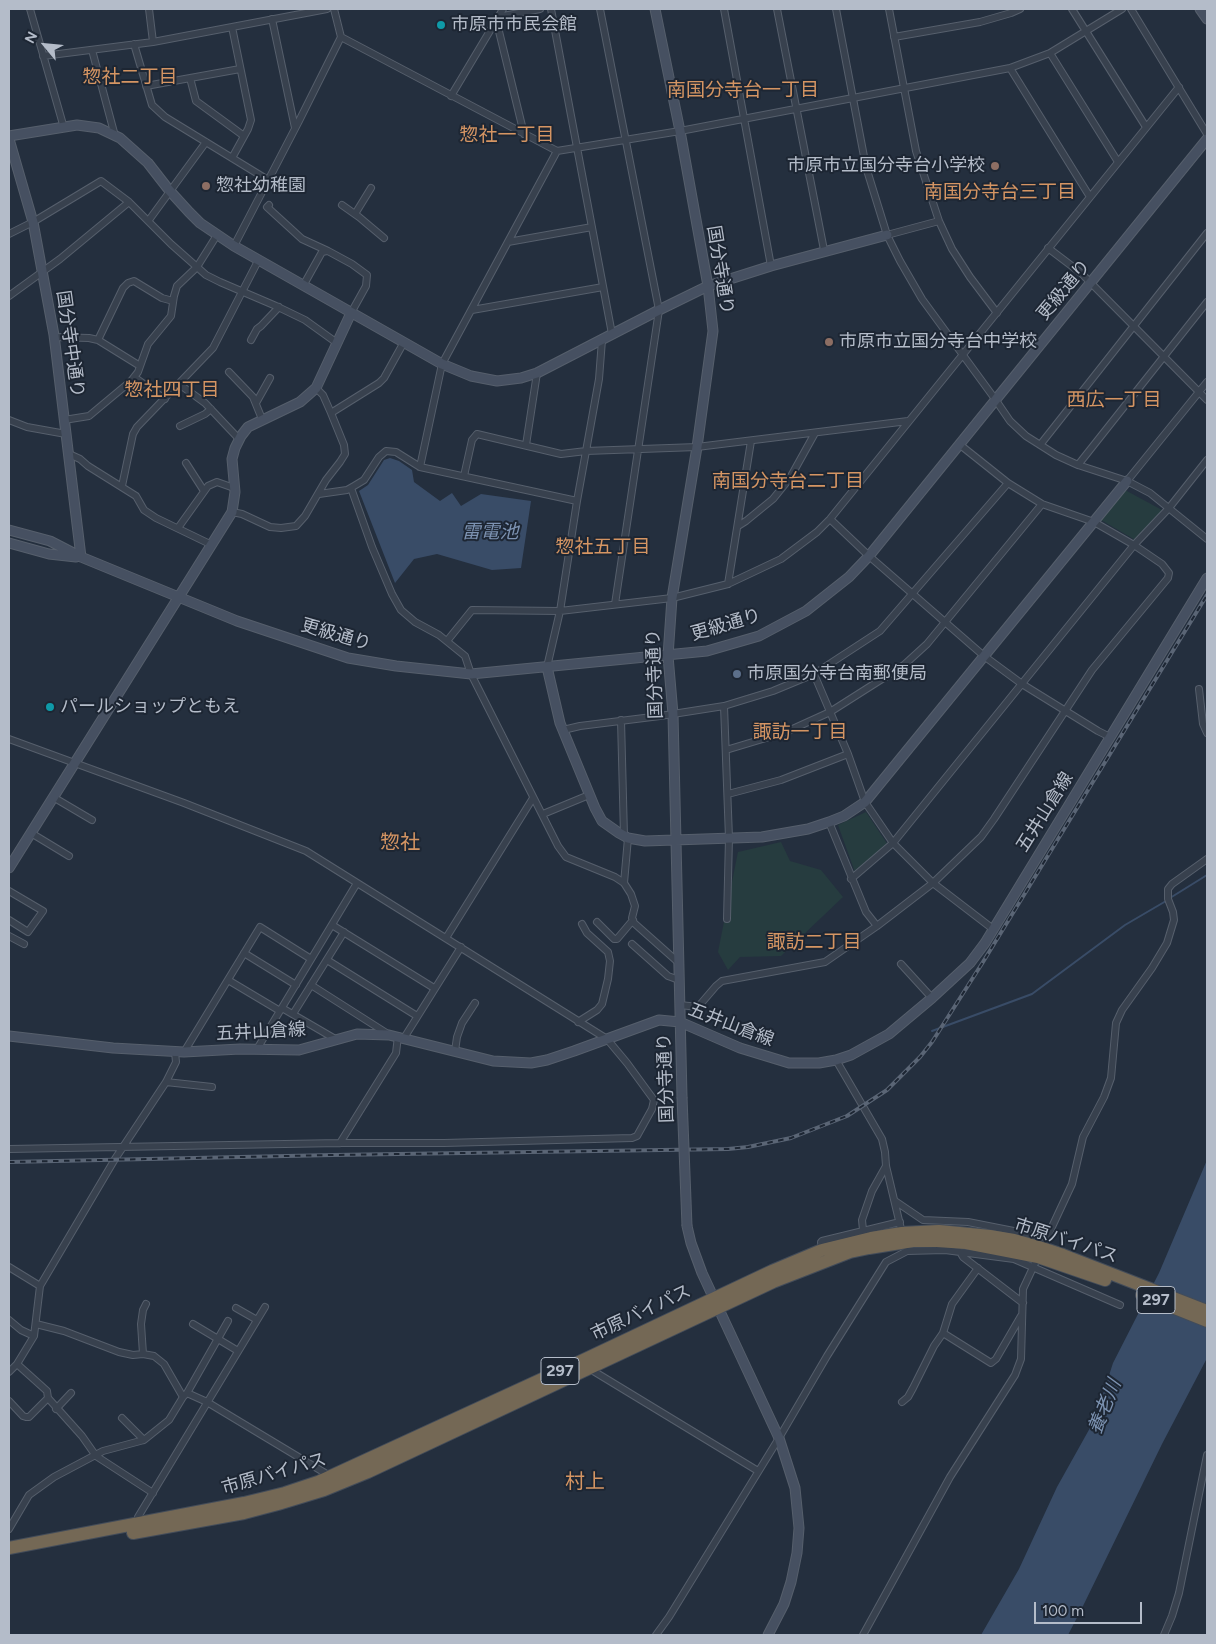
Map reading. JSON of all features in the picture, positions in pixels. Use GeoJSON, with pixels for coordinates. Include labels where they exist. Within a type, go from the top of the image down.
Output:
{"type":"FeatureCollection","features":[{"type":"Feature","properties":{"kind":"highway","name":"市原バイパス"},"geometry":{"type":"LineString","coordinates":[[9,1555],[225,1517],[306,1496],[368,1472],[589,1368],[715,1304],[772,1271],[822,1250],[870,1238],[901,1227],[990,1236],[1207,1311]]}},
{"type":"Feature","properties":{"kind":"highway","name":"市原バイパス"},"geometry":{"type":"LineString","coordinates":[[9,1548],[244,1503],[285,1493],[331,1477],[715,1304],[831,1259],[869,1248],[896,1243],[937,1241],[1040,1252]]}},
{"type":"Feature","properties":{"kind":"highway","name":"市原バイパス"},"geometry":{"type":"LineString","coordinates":[[1106,1276],[1207,1321]]}},
{"type":"Feature","properties":{"kind":"street"},"geometry":{"type":"LineString","coordinates":[[30,9],[64,128]]}},
{"type":"Feature","properties":{"kind":"street"},"geometry":{"type":"LineString","coordinates":[[149,9],[153,42]]}},
{"type":"Feature","properties":{"kind":"street"},"geometry":{"type":"LineString","coordinates":[[43,56],[153,42],[327,9]]}},
{"type":"Feature","properties":{"kind":"street"},"geometry":{"type":"LineString","coordinates":[[234,246],[341,37],[334,9]]}},
{"type":"Feature","properties":{"kind":"street"},"geometry":{"type":"LineString","coordinates":[[451,96],[503,9]]}},
{"type":"Feature","properties":{"kind":"street"},"geometry":{"type":"LineString","coordinates":[[497,18],[540,9]]}},
{"type":"Feature","properties":{"kind":"street"},"geometry":{"type":"LineString","coordinates":[[551,9],[612,334]]}},
{"type":"Feature","properties":{"kind":"street"},"geometry":{"type":"LineString","coordinates":[[600,9],[659,310],[615,604]]}},
{"type":"Feature","properties":{"kind":"street","name":"国分寺通り"},"geometry":{"type":"LineString","coordinates":[[655,9],[680,131],[708,286],[713,331],[697,447],[672,598],[668,656],[673,714],[687,1226],[695,1257],[715,1304],[779,1438],[795,1488],[799,1528],[797,1553],[784,1604],[768,1635]]}},
{"type":"Feature","properties":{"kind":"street"},"geometry":{"type":"LineString","coordinates":[[724,9],[771,266]]}},
{"type":"Feature","properties":{"kind":"street"},"geometry":{"type":"LineString","coordinates":[[777,9],[824,250]]}},
{"type":"Feature","properties":{"kind":"street"},"geometry":{"type":"LineString","coordinates":[[836,9],[866,167],[887,235],[922,299],[1010,421],[1026,436],[1056,455],[1078,465],[1128,481],[1150,493],[1206,535]]}},
{"type":"Feature","properties":{"kind":"street"},"geometry":{"type":"LineString","coordinates":[[889,9],[916,151],[939,221],[952,249],[970,278],[997,313]]}},
{"type":"Feature","properties":{"kind":"street"},"geometry":{"type":"LineString","coordinates":[[894,37],[980,22],[1020,9]]}},
{"type":"Feature","properties":{"kind":"street"},"geometry":{"type":"LineString","coordinates":[[1072,9],[1146,127]]}},
{"type":"Feature","properties":{"kind":"street"},"geometry":{"type":"LineString","coordinates":[[341,37],[557,151],[680,131],[1010,68],[1050,53],[1122,9]]}},
{"type":"Feature","properties":{"kind":"street"},"geometry":{"type":"LineString","coordinates":[[1131,9],[1207,134]]}},
{"type":"Feature","properties":{"kind":"street"},"geometry":{"type":"LineString","coordinates":[[1200,9],[1207,19]]}},
{"type":"Feature","properties":{"kind":"street"},"geometry":{"type":"LineString","coordinates":[[497,18],[524,134]]}},
{"type":"Feature","properties":{"kind":"street"},"geometry":{"type":"LineString","coordinates":[[272,19],[295,128]]}},
{"type":"Feature","properties":{"kind":"street"},"geometry":{"type":"LineString","coordinates":[[232,27],[251,120],[232,158]]}},
{"type":"Feature","properties":{"kind":"street"},"geometry":{"type":"LineString","coordinates":[[134,44],[152,105],[166,117],[268,180]]}},
{"type":"Feature","properties":{"kind":"street"},"geometry":{"type":"LineString","coordinates":[[92,50],[115,136]]}},
{"type":"Feature","properties":{"kind":"street"},"geometry":{"type":"LineString","coordinates":[[1050,53],[1118,162]]}},
{"type":"Feature","properties":{"kind":"street"},"geometry":{"type":"LineString","coordinates":[[1010,68],[1090,197]]}},
{"type":"Feature","properties":{"kind":"street"},"geometry":{"type":"LineString","coordinates":[[146,86],[240,69]]}},
{"type":"Feature","properties":{"kind":"street"},"geometry":{"type":"LineString","coordinates":[[190,78],[196,101],[244,136]]}},
{"type":"Feature","properties":{"kind":"street"},"geometry":{"type":"LineString","coordinates":[[447,641],[472,610],[560,611],[672,598],[728,584],[781,559],[817,532],[830,519],[1178,87]]}},
{"type":"Feature","properties":{"kind":"street"},"geometry":{"type":"LineString","coordinates":[[9,137],[77,125],[98,128],[120,138],[148,163],[169,190],[200,223],[234,246],[442,364],[471,376],[497,381],[537,374],[708,286],[824,250],[939,221]]}},
{"type":"Feature","properties":{"kind":"street","name":"国分寺中通り"},"geometry":{"type":"LineString","coordinates":[[9,137],[33,222],[43,273],[54,338],[81,557]]}},
{"type":"Feature","properties":{"kind":"street","name":"更級通り"},"geometry":{"type":"LineString","coordinates":[[9,530],[50,542],[81,557],[238,621],[348,658],[396,666],[471,674],[707,651],[759,636],[806,611],[849,577],[869,556],[1207,139]]}},
{"type":"Feature","properties":{"kind":"street"},"geometry":{"type":"LineString","coordinates":[[149,220],[169,190],[206,142]]}},
{"type":"Feature","properties":{"kind":"street"},"geometry":{"type":"LineString","coordinates":[[420,467],[442,364],[557,151]]}},
{"type":"Feature","properties":{"kind":"street"},"geometry":{"type":"LineString","coordinates":[[9,234],[33,222],[98,181],[103,181],[149,220],[196,267],[220,282],[305,320],[337,343]]}},
{"type":"Feature","properties":{"kind":"street"},"geometry":{"type":"LineString","coordinates":[[355,214],[371,188]]}},
{"type":"Feature","properties":{"kind":"street"},"geometry":{"type":"LineString","coordinates":[[9,296],[43,273],[129,202]]}},
{"type":"Feature","properties":{"kind":"street"},"geometry":{"type":"LineString","coordinates":[[9,868],[232,512],[234,488],[232,459],[239,439],[248,427],[300,402],[316,388],[366,286],[367,275],[352,264],[302,239],[267,207],[269,205]]}},
{"type":"Feature","properties":{"kind":"street"},"geometry":{"type":"LineString","coordinates":[[342,205],[384,238]]}},
{"type":"Feature","properties":{"kind":"street"},"geometry":{"type":"LineString","coordinates":[[508,242],[592,227]]}},
{"type":"Feature","properties":{"kind":"street"},"geometry":{"type":"LineString","coordinates":[[1040,445],[1207,232]]}},
{"type":"Feature","properties":{"kind":"street"},"geometry":{"type":"LineString","coordinates":[[64,420],[89,416],[134,377],[148,344],[171,316],[177,286],[196,267],[218,235]]}},
{"type":"Feature","properties":{"kind":"street"},"geometry":{"type":"LineString","coordinates":[[1048,248],[1081,273],[1207,400]]}},
{"type":"Feature","properties":{"kind":"street"},"geometry":{"type":"LineString","coordinates":[[303,286],[322,252],[328,251]]}},
{"type":"Feature","properties":{"kind":"street"},"geometry":{"type":"LineString","coordinates":[[122,486],[136,427],[213,348],[258,260]]}},
{"type":"Feature","properties":{"kind":"street"},"geometry":{"type":"LineString","coordinates":[[98,340],[123,288],[128,283],[134,281],[162,298],[173,301]]}},
{"type":"Feature","properties":{"kind":"street"},"geometry":{"type":"LineString","coordinates":[[472,310],[603,287]]}},
{"type":"Feature","properties":{"kind":"street"},"geometry":{"type":"LineString","coordinates":[[1078,465],[1207,302]]}},
{"type":"Feature","properties":{"kind":"street"},"geometry":{"type":"LineString","coordinates":[[251,340],[257,329],[279,307]]}},
{"type":"Feature","properties":{"kind":"street"},"geometry":{"type":"LineString","coordinates":[[54,338],[89,338],[98,340],[140,366]]}},
{"type":"Feature","properties":{"kind":"street"},"geometry":{"type":"LineString","coordinates":[[602,340],[599,379],[560,611],[547,667],[562,730],[602,821],[626,837],[645,841],[762,836],[790,832],[829,822],[844,816],[865,802],[1207,382]]}},
{"type":"Feature","properties":{"kind":"street"},"geometry":{"type":"LineString","coordinates":[[331,413],[384,378],[404,342]]}},
{"type":"Feature","properties":{"kind":"street"},"geometry":{"type":"LineString","coordinates":[[229,372],[253,398],[262,419]]}},
{"type":"Feature","properties":{"kind":"street"},"geometry":{"type":"LineString","coordinates":[[526,445],[537,374]]}},
{"type":"Feature","properties":{"kind":"street"},"geometry":{"type":"LineString","coordinates":[[134,377],[165,399]]}},
{"type":"Feature","properties":{"kind":"street"},"geometry":{"type":"LineString","coordinates":[[256,403],[270,378]]}},
{"type":"Feature","properties":{"kind":"street"},"geometry":{"type":"LineString","coordinates":[[179,384],[211,409],[239,439]]}},
{"type":"Feature","properties":{"kind":"street"},"geometry":{"type":"LineString","coordinates":[[232,512],[242,514],[270,527],[291,528],[300,523],[326,480],[345,454],[344,445],[331,413],[323,395],[316,388]]}},
{"type":"Feature","properties":{"kind":"street"},"geometry":{"type":"LineString","coordinates":[[180,426],[211,409]]}},
{"type":"Feature","properties":{"kind":"street"},"geometry":{"type":"LineString","coordinates":[[9,420],[27,427],[66,434]]}},
{"type":"Feature","properties":{"kind":"street"},"geometry":{"type":"LineString","coordinates":[[464,476],[472,440],[477,434],[561,454],[586,450],[697,447],[908,421]]}},
{"type":"Feature","properties":{"kind":"street"},"geometry":{"type":"LineString","coordinates":[[738,526],[773,499],[779,492],[790,478],[816,433]]}},
{"type":"Feature","properties":{"kind":"street"},"geometry":{"type":"LineString","coordinates":[[728,584],[751,441]]}},
{"type":"Feature","properties":{"kind":"street"},"geometry":{"type":"LineString","coordinates":[[680,1005],[698,1007],[722,981],[825,962],[877,926],[932,883],[981,837],[1092,670],[1168,578],[1169,573],[1162,564],[1134,545],[1094,522],[1042,504],[1008,483],[959,444]]}},
{"type":"Feature","properties":{"kind":"street"},"geometry":{"type":"LineString","coordinates":[[319,494],[331,494],[351,488],[364,480],[379,457],[386,452],[396,452],[420,467],[577,501]]}},
{"type":"Feature","properties":{"kind":"street"},"geometry":{"type":"LineString","coordinates":[[69,454],[80,459],[136,496],[144,510],[156,518],[212,545]]}},
{"type":"Feature","properties":{"kind":"street"},"geometry":{"type":"LineString","coordinates":[[851,879],[893,844],[1134,545],[1169,508],[1207,460]]}},
{"type":"Feature","properties":{"kind":"street"},"geometry":{"type":"LineString","coordinates":[[186,463],[204,491]]}},
{"type":"Feature","properties":{"kind":"street"},"geometry":{"type":"LineString","coordinates":[[178,528],[208,486],[218,482],[234,488]]}},
{"type":"Feature","properties":{"kind":"street"},"geometry":{"type":"LineString","coordinates":[[562,730],[724,706],[773,691],[814,674],[880,631],[1008,483]]}},
{"type":"Feature","properties":{"kind":"street"},"geometry":{"type":"LineString","coordinates":[[351,488],[372,547],[401,610],[416,622],[439,635],[464,656],[471,674],[558,846],[566,857],[615,877],[624,883],[631,894],[635,906],[632,920],[617,939],[597,922]]}},
{"type":"Feature","properties":{"kind":"street"},"geometry":{"type":"LineString","coordinates":[[726,750],[786,732],[830,712],[904,666],[927,644],[1042,504]]}},
{"type":"Feature","properties":{"kind":"street"},"geometry":{"type":"LineString","coordinates":[[830,519],[869,556],[984,656],[1022,684],[1110,737]]}},
{"type":"Feature","properties":{"kind":"street","name":"更級通り"},"geometry":{"type":"LineString","coordinates":[[9,543],[49,554],[81,557]]}},
{"type":"Feature","properties":{"kind":"street","name":"五井山倉線"},"geometry":{"type":"LineString","coordinates":[[9,1036],[114,1048],[180,1052],[257,1049],[299,1050],[357,1034],[397,1036],[493,1061],[530,1063],[547,1060],[660,1020],[680,1022],[740,1048],[778,1060],[804,1064],[836,1060],[851,1055],[882,1038],[932,998],[970,963],[993,929],[1207,578]]}},
{"type":"Feature","properties":{"kind":"street"},"geometry":{"type":"LineString","coordinates":[[814,674],[848,754],[865,802],[893,844],[932,883],[993,929]]}},
{"type":"Feature","properties":{"kind":"street"},"geometry":{"type":"LineString","coordinates":[[1199,689],[1203,724],[1207,733]]}},
{"type":"Feature","properties":{"kind":"street"},"geometry":{"type":"LineString","coordinates":[[724,706],[729,838],[727,919]]}},
{"type":"Feature","properties":{"kind":"street"},"geometry":{"type":"LineString","coordinates":[[621,720],[626,837],[624,883]]}},
{"type":"Feature","properties":{"kind":"street"},"geometry":{"type":"LineString","coordinates":[[9,739],[184,803],[306,851],[607,1039],[654,1100],[652,1109],[637,1136],[632,1138],[444,1143],[9,1149]]}},
{"type":"Feature","properties":{"kind":"street"},"geometry":{"type":"LineString","coordinates":[[728,794],[781,780],[848,754]]}},
{"type":"Feature","properties":{"kind":"street"},"geometry":{"type":"LineString","coordinates":[[543,814],[589,795]]}},
{"type":"Feature","properties":{"kind":"street"},"geometry":{"type":"LineString","coordinates":[[53,797],[92,820]]}},
{"type":"Feature","properties":{"kind":"street"},"geometry":{"type":"LineString","coordinates":[[446,938],[533,798]]}},
{"type":"Feature","properties":{"kind":"street"},"geometry":{"type":"LineString","coordinates":[[829,822],[866,912],[877,926]]}},
{"type":"Feature","properties":{"kind":"street"},"geometry":{"type":"LineString","coordinates":[[31,833],[69,856]]}},
{"type":"Feature","properties":{"kind":"street"},"geometry":{"type":"LineString","coordinates":[[863,1635],[950,1477],[1015,1374],[1021,1359],[1023,1289],[1072,1184],[1083,1137],[1104,1097],[1111,1078],[1116,1023],[1122,1010],[1167,944],[1174,920],[1168,899],[1168,889],[1207,858]]}},
{"type":"Feature","properties":{"kind":"street"},"geometry":{"type":"LineString","coordinates":[[257,1049],[357,883]]}},
{"type":"Feature","properties":{"kind":"street"},"geometry":{"type":"LineString","coordinates":[[9,891],[43,911],[28,932],[9,920]]}},
{"type":"Feature","properties":{"kind":"street"},"geometry":{"type":"LineString","coordinates":[[632,920],[679,963]]}},
{"type":"Feature","properties":{"kind":"street"},"geometry":{"type":"LineString","coordinates":[[578,1022],[597,1010],[602,1004],[610,961],[608,952],[587,933],[582,924]]}},
{"type":"Feature","properties":{"kind":"street"},"geometry":{"type":"LineString","coordinates":[[332,925],[434,988]]}},
{"type":"Feature","properties":{"kind":"street"},"geometry":{"type":"LineString","coordinates":[[9,1372],[17,1364],[34,1336],[40,1286],[123,1147],[166,1082],[180,1052],[228,980],[260,927],[312,959]]}},
{"type":"Feature","properties":{"kind":"street"},"geometry":{"type":"LineString","coordinates":[[293,1014],[344,932]]}},
{"type":"Feature","properties":{"kind":"street"},"geometry":{"type":"LineString","coordinates":[[9,936],[24,944]]}},
{"type":"Feature","properties":{"kind":"street"},"geometry":{"type":"LineString","coordinates":[[632,944],[668,976],[679,980]]}},
{"type":"Feature","properties":{"kind":"street"},"geometry":{"type":"LineString","coordinates":[[340,1143],[396,1053],[397,1036],[417,1016],[461,947]]}},
{"type":"Feature","properties":{"kind":"street"},"geometry":{"type":"LineString","coordinates":[[244,953],[296,985]]}},
{"type":"Feature","properties":{"kind":"street"},"geometry":{"type":"LineString","coordinates":[[327,960],[417,1016]]}},
{"type":"Feature","properties":{"kind":"street"},"geometry":{"type":"LineString","coordinates":[[901,964],[932,998]]}},
{"type":"Feature","properties":{"kind":"street"},"geometry":{"type":"LineString","coordinates":[[228,980],[338,1040]]}},
{"type":"Feature","properties":{"kind":"street"},"geometry":{"type":"LineString","coordinates":[[311,985],[397,1036]]}},
{"type":"Feature","properties":{"kind":"street"},"geometry":{"type":"LineString","coordinates":[[455,1051],[462,1023],[475,1003]]}},
{"type":"Feature","properties":{"kind":"street"},"geometry":{"type":"LineString","coordinates":[[822,1250],[822,1241],[863,1230],[901,1227],[886,1166],[882,1139],[836,1060]]}},
{"type":"Feature","properties":{"kind":"street"},"geometry":{"type":"LineString","coordinates":[[166,1082],[212,1087]]}},
{"type":"Feature","properties":{"kind":"street"},"geometry":{"type":"LineString","coordinates":[[863,1230],[862,1220],[872,1191],[886,1166]]}},
{"type":"Feature","properties":{"kind":"street"},"geometry":{"type":"LineString","coordinates":[[895,1201],[923,1220],[968,1222],[1038,1236],[1040,1252]]}},
{"type":"Feature","properties":{"kind":"street"},"geometry":{"type":"LineString","coordinates":[[656,1635],[669,1617],[886,1262],[907,1251],[945,1250],[1014,1259],[1040,1252],[1120,1305]]}},
{"type":"Feature","properties":{"kind":"street"},"geometry":{"type":"LineString","coordinates":[[960,1252],[1023,1303]]}},
{"type":"Feature","properties":{"kind":"street"},"geometry":{"type":"LineString","coordinates":[[9,1267],[40,1286]]}},
{"type":"Feature","properties":{"kind":"street"},"geometry":{"type":"LineString","coordinates":[[902,1402],[908,1397],[934,1346],[943,1333],[952,1304],[978,1268]]}},
{"type":"Feature","properties":{"kind":"street"},"geometry":{"type":"LineString","coordinates":[[143,1354],[142,1324],[143,1310],[146,1304]]}},
{"type":"Feature","properties":{"kind":"street"},"geometry":{"type":"LineString","coordinates":[[138,1523],[138,1517],[265,1307]]}},
{"type":"Feature","properties":{"kind":"street"},"geometry":{"type":"LineString","coordinates":[[236,1308],[257,1320]]}},
{"type":"Feature","properties":{"kind":"street"},"geometry":{"type":"LineString","coordinates":[[943,1333],[991,1364],[996,1359],[1023,1312]]}},
{"type":"Feature","properties":{"kind":"street"},"geometry":{"type":"LineString","coordinates":[[9,1320],[21,1330],[34,1336]]}},
{"type":"Feature","properties":{"kind":"street"},"geometry":{"type":"LineString","coordinates":[[9,1529],[28,1495],[54,1478],[103,1451],[144,1440],[169,1420],[228,1321]]}},
{"type":"Feature","properties":{"kind":"street"},"geometry":{"type":"LineString","coordinates":[[36,1324],[64,1331],[119,1352],[133,1355],[143,1354],[158,1358],[185,1395],[207,1402],[331,1477]]}},
{"type":"Feature","properties":{"kind":"street"},"geometry":{"type":"LineString","coordinates":[[193,1324],[238,1351]]}},
{"type":"Feature","properties":{"kind":"street"},"geometry":{"type":"LineString","coordinates":[[17,1364],[47,1390],[48,1398],[56,1409],[82,1436],[96,1456],[153,1493]]}},
{"type":"Feature","properties":{"kind":"street"},"geometry":{"type":"LineString","coordinates":[[589,1368],[758,1471]]}},
{"type":"Feature","properties":{"kind":"street"},"geometry":{"type":"LineString","coordinates":[[56,1409],[71,1393]]}},
{"type":"Feature","properties":{"kind":"street"},"geometry":{"type":"LineString","coordinates":[[9,1400],[23,1416],[29,1417],[48,1398]]}},
{"type":"Feature","properties":{"kind":"street"},"geometry":{"type":"LineString","coordinates":[[122,1418],[144,1440]]}},
{"type":"Feature","properties":{"kind":"street"},"geometry":{"type":"LineString","coordinates":[[1164,1635],[1179,1593],[1207,1455]]}},
{"type":"Feature","properties":{"kind":"green space"},"geometry":{"type":"Polygon","coordinates":[[[1125,490],[1162,510],[1137,541],[1101,520],[1125,490]]]}},
{"type":"Feature","properties":{"kind":"green space"},"geometry":{"type":"Polygon","coordinates":[[[866,812],[888,845],[856,875],[838,825],[866,812]]]}},
{"type":"Feature","properties":{"kind":"green space"},"geometry":{"type":"Polygon","coordinates":[[[781,842],[790,861],[821,870],[843,897],[781,956],[740,957],[728,970],[718,952],[738,852],[781,842]]]}},
{"type":"Feature","properties":{"kind":"water","name":"雷電池"},"geometry":{"type":"Polygon","coordinates":[[[390,458],[399,461],[412,470],[414,482],[440,501],[452,493],[461,506],[481,494],[531,501],[521,568],[492,570],[437,554],[414,559],[395,583],[359,491],[368,485],[384,460],[390,458]]]}},
{"type":"Feature","properties":{"kind":"water","name":"養老川"},"geometry":{"type":"Polygon","coordinates":[[[1207,1160],[1207,1358],[1162,1444],[1068,1635],[981,1635],[1019,1569],[1057,1487],[1095,1419],[1113,1363],[1159,1273],[1207,1160]]]}},
{"type":"Feature","properties":{"kind":"waterway"},"geometry":{"type":"LineString","coordinates":[[1170,898],[1207,875]]}},
{"type":"Feature","properties":{"kind":"waterway"},"geometry":{"type":"LineString","coordinates":[[932,1031],[1032,994],[1125,925],[1166,901]]}},
{"type":"Feature","properties":{"kind":"railway"},"geometry":{"type":"LineString","coordinates":[[9,1162],[728,1149],[791,1138],[847,1116],[887,1090],[920,1057],[932,1042],[983,962],[1207,595]]}},
{"type":"Feature","properties":{"kind":"place","name":"市原市市民会館"},"geometry":{"type":"Point","coordinates":[441,25]}},
{"type":"Feature","properties":{"kind":"place","name":"市原市立国分寺台小学校"},"geometry":{"type":"Point","coordinates":[995,166]}},
{"type":"Feature","properties":{"kind":"place","name":"惣社幼稚園"},"geometry":{"type":"Point","coordinates":[206,186]}},
{"type":"Feature","properties":{"kind":"place","name":"市原市立国分寺台中学校"},"geometry":{"type":"Point","coordinates":[829,342]}},
{"type":"Feature","properties":{"kind":"place","name":"市原国分寺台南郵便局"},"geometry":{"type":"Point","coordinates":[737,674]}},
{"type":"Feature","properties":{"kind":"place","name":"パールショップともえ"},"geometry":{"type":"Point","coordinates":[50,707]}},
{"type":"Feature","properties":{"kind":"district","name":"惣社二丁目"},"geometry":{"type":"Point","coordinates":[130,77]}},
{"type":"Feature","properties":{"kind":"district","name":"南国分寺台一丁目"},"geometry":{"type":"Point","coordinates":[743,90]}},
{"type":"Feature","properties":{"kind":"district","name":"惣社一丁目"},"geometry":{"type":"Point","coordinates":[507,135]}},
{"type":"Feature","properties":{"kind":"district","name":"南国分寺台三丁目"},"geometry":{"type":"Point","coordinates":[1000,192]}},
{"type":"Feature","properties":{"kind":"district","name":"惣社四丁目"},"geometry":{"type":"Point","coordinates":[172,390]}},
{"type":"Feature","properties":{"kind":"district","name":"西広一丁目"},"geometry":{"type":"Point","coordinates":[1114,400]}},
{"type":"Feature","properties":{"kind":"district","name":"南国分寺台二丁目"},"geometry":{"type":"Point","coordinates":[788,481]}},
{"type":"Feature","properties":{"kind":"district","name":"惣社五丁目"},"geometry":{"type":"Point","coordinates":[603,547]}},
{"type":"Feature","properties":{"kind":"district","name":"諏訪一丁目"},"geometry":{"type":"Point","coordinates":[800,732]}},
{"type":"Feature","properties":{"kind":"district","name":"惣社"},"geometry":{"type":"Point","coordinates":[400,843]}},
{"type":"Feature","properties":{"kind":"district","name":"諏訪二丁目"},"geometry":{"type":"Point","coordinates":[814,942]}},
{"type":"Feature","properties":{"kind":"district","name":"村上"},"geometry":{"type":"Point","coordinates":[585,1482]}}]}
